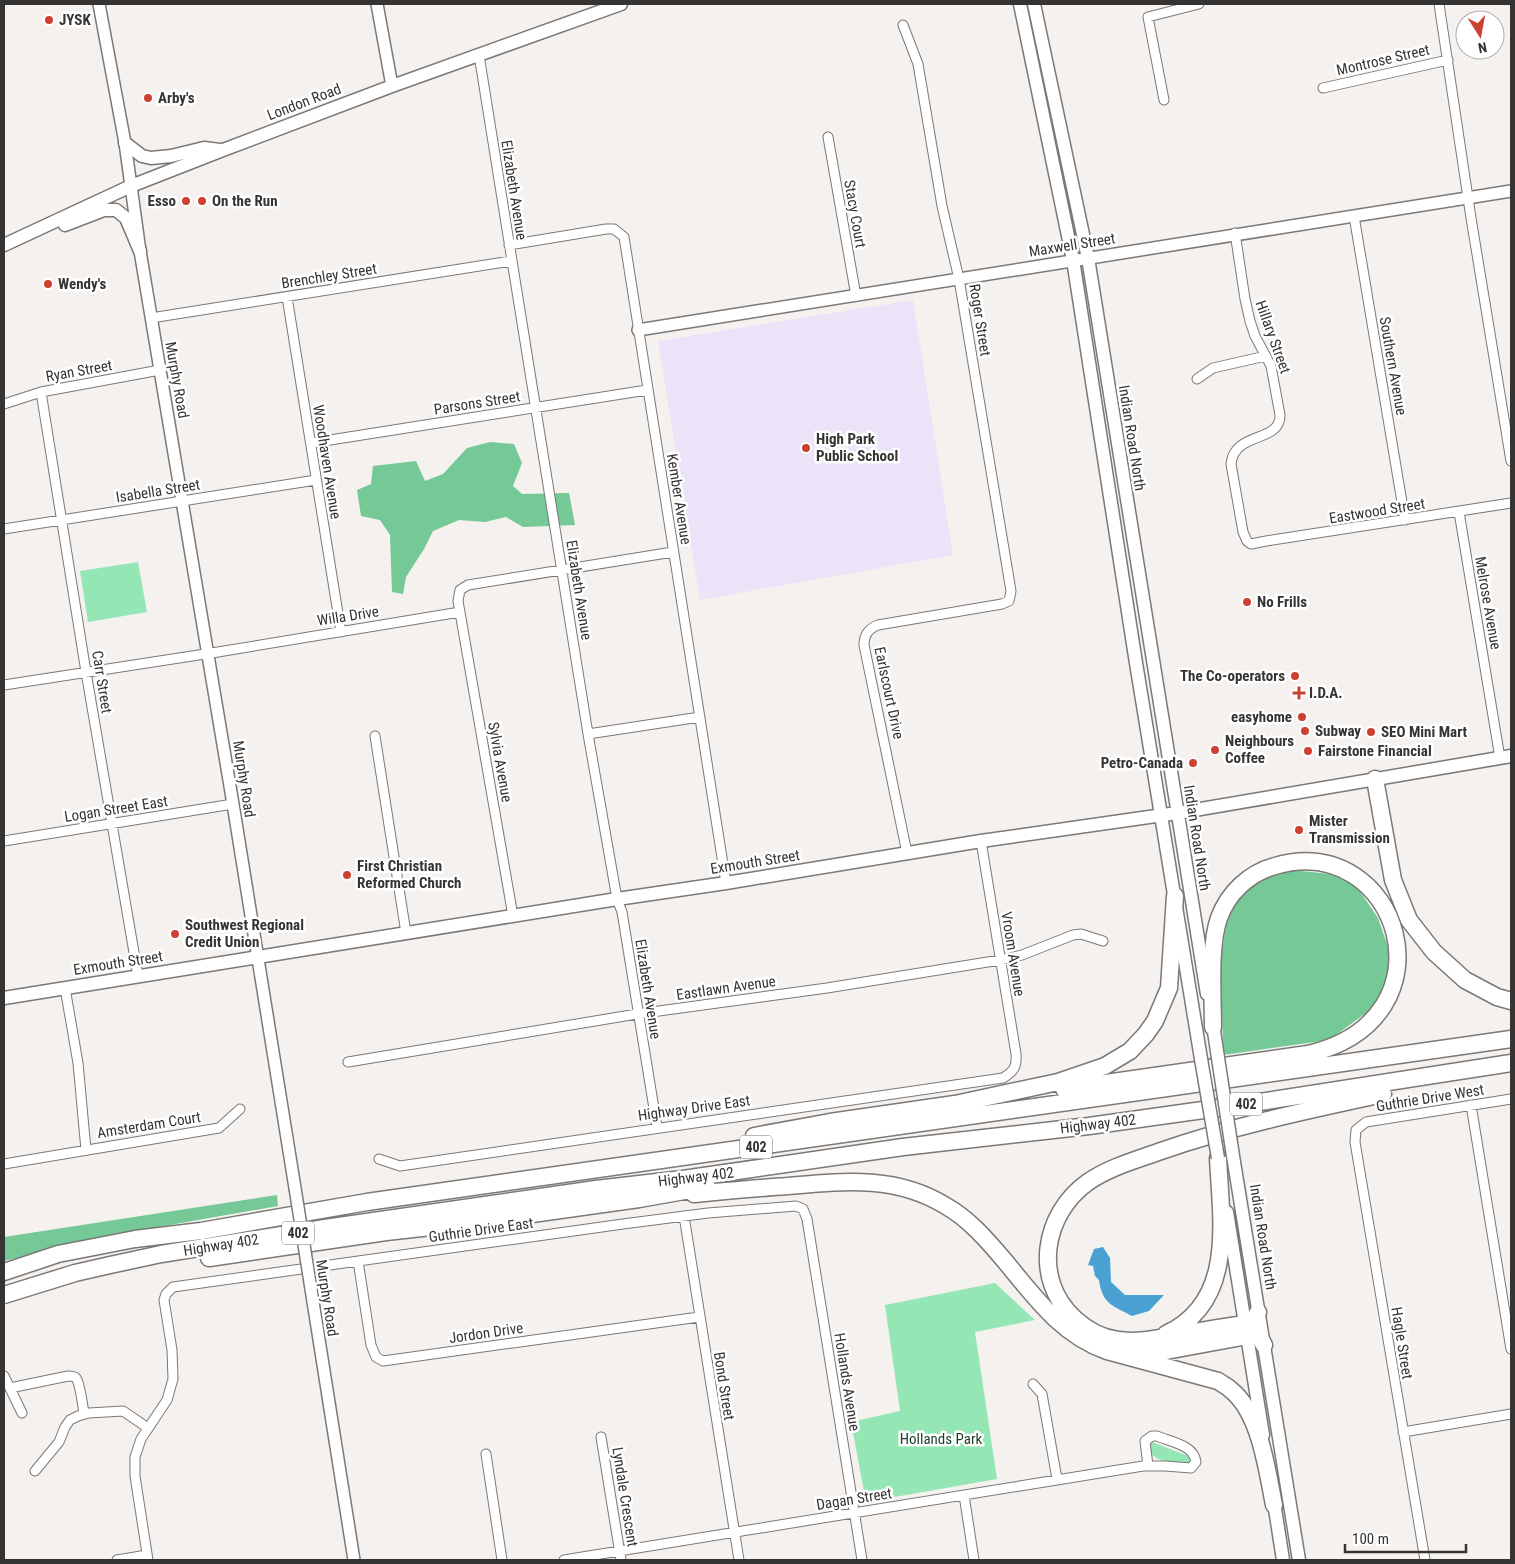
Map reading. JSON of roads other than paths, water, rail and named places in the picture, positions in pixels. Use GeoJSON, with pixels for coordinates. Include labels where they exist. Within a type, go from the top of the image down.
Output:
{"type":"FeatureCollection","features":[{"type":"Feature","properties":{"kind":"highway"},"geometry":{"type":"LineString","coordinates":[[1375,779],[1393,880],[1409,920],[1434,952],[1465,980],[1497,997],[1511,1001]]}},
{"type":"Feature","properties":{"kind":"highway"},"geometry":{"type":"LineString","coordinates":[[367,1202],[495,1177],[632,1157],[830,1122],[1308,1054],[1341,1044],[1362,1030],[1377,1016],[1384,1006],[1393,986],[1397,963],[1397,940],[1382,903],[1364,884],[1342,869],[1316,862],[1284,863],[1264,870],[1248,879],[1227,902],[1219,918],[1216,930],[1213,945],[1213,1028]]}},
{"type":"Feature","properties":{"kind":"highway"},"geometry":{"type":"LineString","coordinates":[[955,1104],[1037,1088],[1078,1076],[1106,1066],[1139,1042],[1154,1021],[1169,988],[1175,896]]}},
{"type":"Feature","properties":{"kind":"highway","name":"Highway 402"},"geometry":{"type":"LineString","coordinates":[[4,1272],[58,1254],[135,1239],[201,1231],[367,1202],[1511,1039]]}},
{"type":"Feature","properties":{"kind":"highway"},"geometry":{"type":"LineString","coordinates":[[596,1189],[683,1173],[1251,1095],[1511,1054]]}},
{"type":"Feature","properties":{"kind":"highway","name":"Highway 402"},"geometry":{"type":"LineString","coordinates":[[4,1295],[75,1273],[161,1254],[425,1213],[903,1148],[1098,1125],[1511,1063]]}},
{"type":"Feature","properties":{"kind":"highway"},"geometry":{"type":"LineString","coordinates":[[4,1301],[56,1287],[142,1268],[386,1232],[476,1222],[639,1199],[693,1189],[862,1164],[1384,1094],[1511,1073]]}},
{"type":"Feature","properties":{"kind":"highway"},"geometry":{"type":"LineString","coordinates":[[1250,1324],[1145,1340],[1118,1340],[1092,1331],[1070,1314],[1055,1292],[1048,1266],[1049,1238],[1060,1210],[1078,1190],[1109,1170],[1179,1145],[1266,1121],[1384,1094]]}},
{"type":"Feature","properties":{"kind":"highway"},"geometry":{"type":"LineString","coordinates":[[1145,1340],[1167,1334],[1185,1322],[1204,1301],[1215,1281],[1221,1254],[1226,1157]]}},
{"type":"Feature","properties":{"kind":"highway"},"geometry":{"type":"LineString","coordinates":[[639,1199],[824,1182],[862,1181],[899,1185],[930,1197],[965,1219],[989,1242],[1051,1316],[1078,1338],[1091,1346],[1218,1382],[1231,1390],[1245,1405],[1261,1442],[1274,1505]]}},
{"type":"Feature","properties":{"kind":"highway"},"geometry":{"type":"LineString","coordinates":[[1116,1354],[1147,1354],[1222,1342],[1250,1324]]}},
{"type":"Feature","properties":{"kind":"highway"},"geometry":{"type":"LineString","coordinates":[[1250,1324],[1264,1345]]}},
{"type":"Feature","properties":{"kind":"main road","name":"London Road"},"geometry":{"type":"LineString","coordinates":[[4,245],[131,186],[223,150],[392,86],[621,4]]}},
{"type":"Feature","properties":{"kind":"main road","name":"Indian Road North"},"geometry":{"type":"LineString","coordinates":[[1020,4],[1073,260],[1161,815],[1202,1059],[1226,1157],[1250,1324]]}},
{"type":"Feature","properties":{"kind":"main road","name":"Indian Road North"},"geometry":{"type":"LineString","coordinates":[[1034,4],[1088,258],[1176,813],[1218,1058],[1226,1157],[1274,1505],[1284,1560]]}},
{"type":"Feature","properties":{"kind":"main road"},"geometry":{"type":"LineString","coordinates":[[124,143],[147,158],[171,156],[204,148],[223,150]]}},
{"type":"Feature","properties":{"kind":"main road"},"geometry":{"type":"LineString","coordinates":[[36,231],[62,226],[104,210],[114,209],[126,218],[140,252]]}},
{"type":"Feature","properties":{"kind":"main road","name":"Exmouth Street"},"geometry":{"type":"LineString","coordinates":[[4,998],[981,841],[1176,813],[1506,757]]}},
{"type":"Feature","properties":{"kind":"main road"},"geometry":{"type":"LineString","coordinates":[[1264,1345],[1299,1560]]}},
{"type":"Feature","properties":{"kind":"street","name":"Murphy Road"},"geometry":{"type":"LineString","coordinates":[[99,4],[124,143],[140,252],[233,804],[354,1560]]}},
{"type":"Feature","properties":{"kind":"street"},"geometry":{"type":"LineString","coordinates":[[377,4],[392,86]]}},
{"type":"Feature","properties":{"kind":"street"},"geometry":{"type":"LineString","coordinates":[[1164,100],[1148,17],[1199,4]]}},
{"type":"Feature","properties":{"kind":"street"},"geometry":{"type":"LineString","coordinates":[[1440,4],[1469,198],[1507,414],[1511,461]]}},
{"type":"Feature","properties":{"kind":"street","name":"Roger Street"},"geometry":{"type":"LineString","coordinates":[[903,25],[918,64],[942,206],[960,279],[1011,591],[1010,598],[1006,603],[988,607]]}},
{"type":"Feature","properties":{"kind":"street","name":"Elizabeth Avenue"},"geometry":{"type":"LineString","coordinates":[[479,55],[588,734],[617,899],[622,912],[637,1014],[657,1128]]}},
{"type":"Feature","properties":{"kind":"street","name":"Montrose Street"},"geometry":{"type":"LineString","coordinates":[[1323,88],[1448,60]]}},
{"type":"Feature","properties":{"kind":"street","name":"Stacy Court"},"geometry":{"type":"LineString","coordinates":[[828,137],[856,296]]}},
{"type":"Feature","properties":{"kind":"street","name":"Maxwell Street"},"geometry":{"type":"LineString","coordinates":[[638,330],[1511,190]]}},
{"type":"Feature","properties":{"kind":"street","name":"Southern Avenue"},"geometry":{"type":"LineString","coordinates":[[1354,216],[1405,520]]}},
{"type":"Feature","properties":{"kind":"street","name":"Kember Avenue"},"geometry":{"type":"LineString","coordinates":[[509,245],[606,229],[614,229],[624,237],[726,883]]}},
{"type":"Feature","properties":{"kind":"street","name":"Hillary Street"},"geometry":{"type":"LineString","coordinates":[[1235,234],[1250,321],[1273,372],[1280,421],[1273,430],[1238,446],[1231,456],[1247,541]]}},
{"type":"Feature","properties":{"kind":"street","name":"Brenchley Street"},"geometry":{"type":"LineString","coordinates":[[151,318],[511,260]]}},
{"type":"Feature","properties":{"kind":"street","name":"Woodhaven Avenue"},"geometry":{"type":"LineString","coordinates":[[287,297],[341,632]]}},
{"type":"Feature","properties":{"kind":"street"},"geometry":{"type":"LineString","coordinates":[[1197,379],[1214,368],[1266,356]]}},
{"type":"Feature","properties":{"kind":"street","name":"Ryan Street"},"geometry":{"type":"LineString","coordinates":[[4,404],[41,392],[160,370]]}},
{"type":"Feature","properties":{"kind":"street","name":"Parsons Street"},"geometry":{"type":"LineString","coordinates":[[310,444],[648,390]]}},
{"type":"Feature","properties":{"kind":"street","name":"Carr Street"},"geometry":{"type":"LineString","coordinates":[[41,392],[138,976]]}},
{"type":"Feature","properties":{"kind":"street","name":"Isabella Street"},"geometry":{"type":"LineString","coordinates":[[4,529],[316,480]]}},
{"type":"Feature","properties":{"kind":"street","name":"Eastwood Street"},"geometry":{"type":"LineString","coordinates":[[1247,541],[1251,544],[1511,503]]}},
{"type":"Feature","properties":{"kind":"street","name":"Melrose Avenue"},"geometry":{"type":"LineString","coordinates":[[1459,512],[1506,757]]}},
{"type":"Feature","properties":{"kind":"street"},"geometry":{"type":"LineString","coordinates":[[460,612],[459,594],[463,586],[673,552]]}},
{"type":"Feature","properties":{"kind":"street","name":"Earlscourt Drive"},"geometry":{"type":"LineString","coordinates":[[907,853],[864,638],[870,629],[878,625],[988,607]]}},
{"type":"Feature","properties":{"kind":"street","name":"Willa Drive"},"geometry":{"type":"LineString","coordinates":[[4,685],[460,612]]}},
{"type":"Feature","properties":{"kind":"street","name":"Sylvia Avenue"},"geometry":{"type":"LineString","coordinates":[[460,612],[513,916]]}},
{"type":"Feature","properties":{"kind":"street"},"geometry":{"type":"LineString","coordinates":[[588,734],[700,717]]}},
{"type":"Feature","properties":{"kind":"street"},"geometry":{"type":"LineString","coordinates":[[375,736],[406,933]]}},
{"type":"Feature","properties":{"kind":"street","name":"Logan Street East"},"geometry":{"type":"LineString","coordinates":[[4,841],[233,804]]}},
{"type":"Feature","properties":{"kind":"street","name":"Vroom Avenue"},"geometry":{"type":"LineString","coordinates":[[981,841],[1016,1054],[1017,1064],[1013,1072]]}},
{"type":"Feature","properties":{"kind":"street","name":"Eastlawn Avenue"},"geometry":{"type":"LineString","coordinates":[[348,1062],[637,1014],[827,988],[1000,960],[1022,955],[1073,934],[1081,934],[1103,941]]}},
{"type":"Feature","properties":{"kind":"street","name":"Amsterdam Court"},"geometry":{"type":"LineString","coordinates":[[65,988],[78,1063],[86,1150]]}},
{"type":"Feature","properties":{"kind":"street","name":"Highway Drive East"},"geometry":{"type":"LineString","coordinates":[[379,1159],[400,1166],[1003,1078],[1013,1072]]}},
{"type":"Feature","properties":{"kind":"street","name":"Guthrie Drive West"},"geometry":{"type":"LineString","coordinates":[[1356,1130],[1366,1122],[1511,1099]]}},
{"type":"Feature","properties":{"kind":"street"},"geometry":{"type":"LineString","coordinates":[[1471,1106],[1511,1349]]}},
{"type":"Feature","properties":{"kind":"street","name":"Amsterdam Court"},"geometry":{"type":"LineString","coordinates":[[4,1164],[219,1128],[240,1109]]}},
{"type":"Feature","properties":{"kind":"street","name":"Hagle Street"},"geometry":{"type":"LineString","coordinates":[[1356,1130],[1354,1142],[1425,1560]]}},
{"type":"Feature","properties":{"kind":"street","name":"Guthrie Drive East"},"geometry":{"type":"LineString","coordinates":[[148,1428],[167,1400],[173,1379],[172,1350],[164,1300],[166,1294],[173,1287],[684,1216],[796,1206],[803,1210]]}},
{"type":"Feature","properties":{"kind":"street","name":"Hollands Avenue"},"geometry":{"type":"LineString","coordinates":[[803,1210],[807,1219],[862,1560]]}},
{"type":"Feature","properties":{"kind":"street","name":"Bond Street"},"geometry":{"type":"LineString","coordinates":[[684,1216],[739,1560]]}},
{"type":"Feature","properties":{"kind":"street","name":"Jordon Drive"},"geometry":{"type":"LineString","coordinates":[[358,1261],[371,1345],[376,1357],[383,1361],[699,1317]]}},
{"type":"Feature","properties":{"kind":"street"},"geometry":{"type":"LineString","coordinates":[[4,1376],[22,1413]]}},
{"type":"Feature","properties":{"kind":"street"},"geometry":{"type":"LineString","coordinates":[[10,1388],[74,1376],[77,1379],[84,1414]]}},
{"type":"Feature","properties":{"kind":"street"},"geometry":{"type":"LineString","coordinates":[[1033,1384],[1042,1394],[1058,1479]]}},
{"type":"Feature","properties":{"kind":"street"},"geometry":{"type":"LineString","coordinates":[[35,1471],[59,1442],[70,1420],[84,1414],[123,1411],[148,1428],[137,1448],[134,1465],[148,1558],[117,1560]]}},
{"type":"Feature","properties":{"kind":"street"},"geometry":{"type":"LineString","coordinates":[[1403,1432],[1511,1414]]}},
{"type":"Feature","properties":{"kind":"street","name":"Dagan Street"},"geometry":{"type":"LineString","coordinates":[[564,1560],[620,1556],[734,1532],[1058,1479],[1148,1466],[1186,1469],[1191,1468],[1196,1462],[1193,1453],[1189,1449],[1157,1436],[1152,1436],[1145,1441],[1148,1466]]}},
{"type":"Feature","properties":{"kind":"street","name":"Lyndale Crescent"},"geometry":{"type":"LineString","coordinates":[[601,1437],[620,1556]]}},
{"type":"Feature","properties":{"kind":"street"},"geometry":{"type":"LineString","coordinates":[[486,1454],[502,1560]]}},
{"type":"Feature","properties":{"kind":"street"},"geometry":{"type":"LineString","coordinates":[[964,1495],[974,1560]]}},
{"type":"Feature","properties":{"kind":"water"},"geometry":{"type":"Polygon","coordinates":[[[1103,1247],[1110,1258],[1111,1282],[1125,1295],[1164,1295],[1149,1311],[1132,1316],[1114,1307],[1106,1299],[1100,1288],[1099,1280],[1095,1276],[1093,1266],[1088,1265],[1094,1249],[1103,1247]]]}},
{"type":"Feature","properties":{"kind":"place","name":"JYSK"},"geometry":{"type":"Point","coordinates":[49,20]}},
{"type":"Feature","properties":{"kind":"place","name":"Arby's"},"geometry":{"type":"Point","coordinates":[148,98]}},
{"type":"Feature","properties":{"kind":"place","name":"Esso"},"geometry":{"type":"Point","coordinates":[186,201]}},
{"type":"Feature","properties":{"kind":"place","name":"On the Run"},"geometry":{"type":"Point","coordinates":[202,201]}},
{"type":"Feature","properties":{"kind":"place","name":"Wendy's"},"geometry":{"type":"Point","coordinates":[48,284]}},
{"type":"Feature","properties":{"kind":"place","name":"High Park Public School"},"geometry":{"type":"Point","coordinates":[806,448]}},
{"type":"Feature","properties":{"kind":"place","name":"No Frills"},"geometry":{"type":"Point","coordinates":[1247,602]}},
{"type":"Feature","properties":{"kind":"place","name":"The Co-operators"},"geometry":{"type":"Point","coordinates":[1295,676]}},
{"type":"Feature","properties":{"kind":"place","name":"I.D.A."},"geometry":{"type":"Point","coordinates":[1299,693]}},
{"type":"Feature","properties":{"kind":"place","name":"easyhome"},"geometry":{"type":"Point","coordinates":[1302,717]}},
{"type":"Feature","properties":{"kind":"place","name":"Subway"},"geometry":{"type":"Point","coordinates":[1305,731]}},
{"type":"Feature","properties":{"kind":"place","name":"SEO Mini Mart"},"geometry":{"type":"Point","coordinates":[1371,732]}},
{"type":"Feature","properties":{"kind":"place","name":"Neighbours Coffee"},"geometry":{"type":"Point","coordinates":[1215,750]}},
{"type":"Feature","properties":{"kind":"place","name":"Fairstone Financial"},"geometry":{"type":"Point","coordinates":[1308,751]}},
{"type":"Feature","properties":{"kind":"place","name":"Petro-Canada"},"geometry":{"type":"Point","coordinates":[1193,763]}},
{"type":"Feature","properties":{"kind":"place","name":"Mister Transmission"},"geometry":{"type":"Point","coordinates":[1299,830]}},
{"type":"Feature","properties":{"kind":"place","name":"First Christian Reformed Church"},"geometry":{"type":"Point","coordinates":[347,875]}},
{"type":"Feature","properties":{"kind":"place","name":"Southwest Regional Credit Union"},"geometry":{"type":"Point","coordinates":[175,934]}},
{"type":"Feature","properties":{"kind":"park label","name":"Hollands Park"},"geometry":{"type":"Point","coordinates":[941,1439]}}]}
